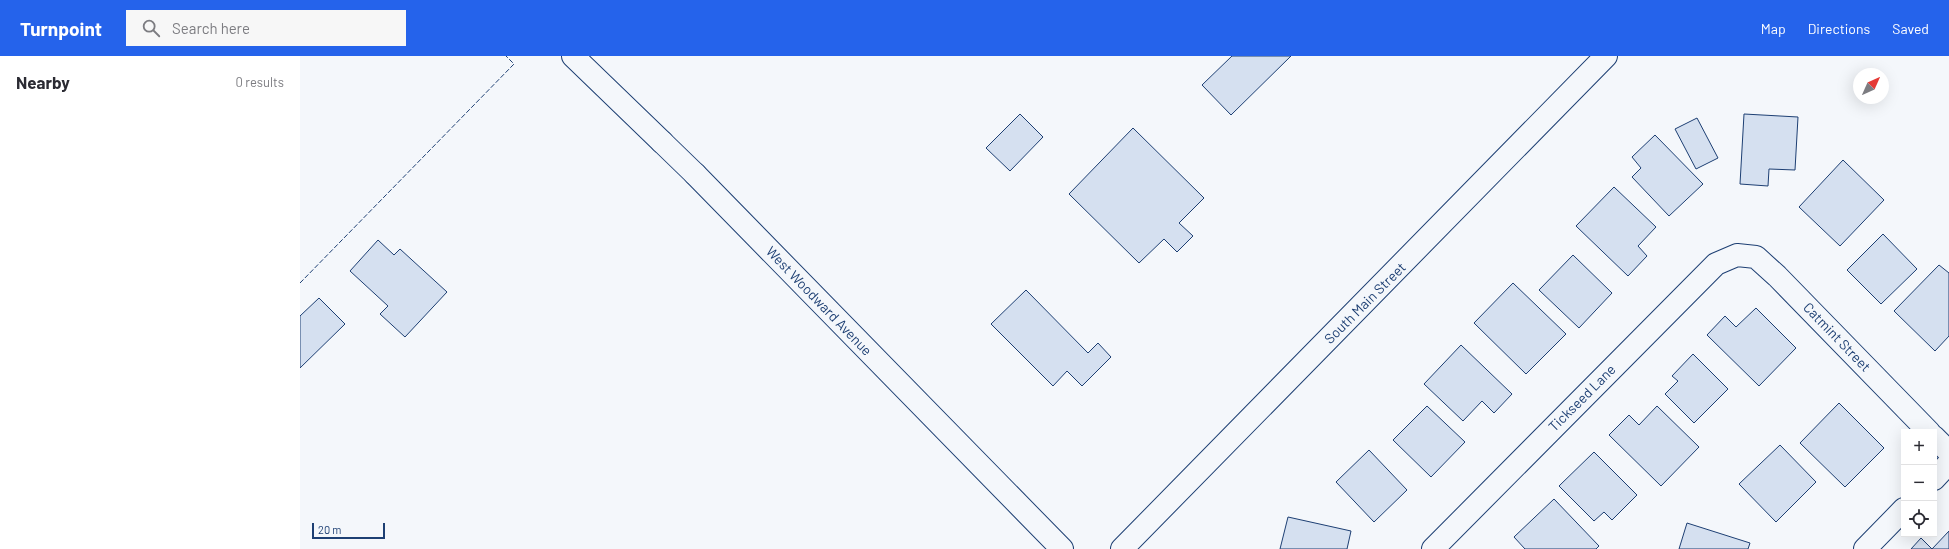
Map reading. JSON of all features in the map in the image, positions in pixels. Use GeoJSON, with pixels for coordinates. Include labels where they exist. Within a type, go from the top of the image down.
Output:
{"type":"FeatureCollection","features":[{"type":"Feature","properties":{"kind":"street","name":"West Woodward Avenue"},"geometry":{"type":"LineString","coordinates":[[573,56],[695,174],[1062,549]]}},
{"type":"Feature","properties":{"kind":"street","name":"South Main Street"},"geometry":{"type":"LineString","coordinates":[[1122,549],[1606,56]]}},
{"type":"Feature","properties":{"kind":"street","name":"Catmint Street"},"geometry":{"type":"LineString","coordinates":[[1737,255],[1756,258],[1777,276],[1926,429]]}},
{"type":"Feature","properties":{"kind":"street","name":"Tickseed Lane"},"geometry":{"type":"LineString","coordinates":[[1433,549],[1716,264],[1737,255]]}},
{"type":"Feature","properties":{"kind":"street"},"geometry":{"type":"LineString","coordinates":[[1937,440],[1949,452]]}},
{"type":"Feature","properties":{"kind":"street"},"geometry":{"type":"LineString","coordinates":[[1937,476],[1949,464]]}},
{"type":"Feature","properties":{"kind":"street"},"geometry":{"type":"LineString","coordinates":[[1865,549],[1901,512]]}},
{"type":"Feature","properties":{"kind":"building"},"geometry":{"type":"Polygon","coordinates":[[[1232,56],[1291,56],[1231,115],[1202,85],[1232,56]]]}},
{"type":"Feature","properties":{"kind":"building"},"geometry":{"type":"Polygon","coordinates":[[[1020,114],[1043,137],[1010,171],[986,148],[1020,114]]]}},
{"type":"Feature","properties":{"kind":"building"},"geometry":{"type":"Polygon","coordinates":[[[1744,114],[1798,117],[1795,170],[1769,169],[1768,186],[1740,184],[1744,114]]]}},
{"type":"Feature","properties":{"kind":"building"},"geometry":{"type":"Polygon","coordinates":[[[1697,118],[1718,158],[1696,169],[1675,129],[1697,118]]]}},
{"type":"Feature","properties":{"kind":"building"},"geometry":{"type":"Polygon","coordinates":[[[1133,128],[1204,198],[1179,223],[1193,236],[1177,252],[1164,239],[1139,263],[1069,194],[1133,128]]]}},
{"type":"Feature","properties":{"kind":"building"},"geometry":{"type":"Polygon","coordinates":[[[1655,135],[1703,184],[1669,216],[1632,177],[1641,168],[1632,157],[1655,135]]]}},
{"type":"Feature","properties":{"kind":"building"},"geometry":{"type":"Polygon","coordinates":[[[1843,160],[1884,200],[1840,246],[1799,207],[1843,160]]]}},
{"type":"Feature","properties":{"kind":"building"},"geometry":{"type":"Polygon","coordinates":[[[1614,187],[1656,227],[1638,246],[1647,256],[1628,276],[1576,226],[1614,187]]]}},
{"type":"Feature","properties":{"kind":"building"},"geometry":{"type":"Polygon","coordinates":[[[1883,234],[1917,269],[1881,304],[1847,270],[1883,234]]]}},
{"type":"Feature","properties":{"kind":"building"},"geometry":{"type":"Polygon","coordinates":[[[378,240],[394,255],[400,249],[447,292],[405,337],[380,314],[388,306],[350,271],[378,240]]]}},
{"type":"Feature","properties":{"kind":"building"},"geometry":{"type":"Polygon","coordinates":[[[1573,255],[1612,293],[1579,328],[1539,290],[1573,255]]]}},
{"type":"Feature","properties":{"kind":"building"},"geometry":{"type":"Polygon","coordinates":[[[1939,265],[1949,273],[1949,336],[1935,351],[1894,311],[1939,265]]]}},
{"type":"Feature","properties":{"kind":"building"},"geometry":{"type":"Polygon","coordinates":[[[1513,283],[1566,334],[1526,374],[1474,323],[1513,283]]]}},
{"type":"Feature","properties":{"kind":"building"},"geometry":{"type":"Polygon","coordinates":[[[1026,290],[1088,353],[1098,343],[1111,357],[1082,386],[1067,371],[1053,386],[991,324],[1026,290]]]}},
{"type":"Feature","properties":{"kind":"building"},"geometry":{"type":"Polygon","coordinates":[[[319,298],[345,324],[300,368],[300,316],[319,298]]]}},
{"type":"Feature","properties":{"kind":"building"},"geometry":{"type":"Polygon","coordinates":[[[1756,308],[1796,348],[1759,386],[1707,335],[1725,316],[1736,327],[1756,308]]]}},
{"type":"Feature","properties":{"kind":"building"},"geometry":{"type":"Polygon","coordinates":[[[1461,345],[1512,394],[1494,413],[1482,401],[1463,421],[1424,384],[1461,345]]]}},
{"type":"Feature","properties":{"kind":"building"},"geometry":{"type":"Polygon","coordinates":[[[1693,354],[1728,389],[1694,423],[1665,394],[1678,381],[1672,376],[1693,354]]]}},
{"type":"Feature","properties":{"kind":"building"},"geometry":{"type":"Polygon","coordinates":[[[1839,403],[1884,448],[1845,487],[1800,443],[1839,403]]]}},
{"type":"Feature","properties":{"kind":"building"},"geometry":{"type":"Polygon","coordinates":[[[1427,406],[1465,442],[1431,477],[1393,440],[1427,406]]]}},
{"type":"Feature","properties":{"kind":"building"},"geometry":{"type":"Polygon","coordinates":[[[1657,406],[1699,447],[1661,486],[1609,435],[1629,415],[1639,425],[1657,406]]]}},
{"type":"Feature","properties":{"kind":"building"},"geometry":{"type":"Polygon","coordinates":[[[1780,445],[1816,482],[1776,522],[1739,484],[1780,445]]]}},
{"type":"Feature","properties":{"kind":"building"},"geometry":{"type":"Polygon","coordinates":[[[1369,450],[1407,490],[1374,522],[1336,482],[1369,450]]]}},
{"type":"Feature","properties":{"kind":"building"},"geometry":{"type":"Polygon","coordinates":[[[1594,452],[1637,495],[1612,520],[1604,512],[1594,521],[1559,486],[1594,452]]]}},
{"type":"Feature","properties":{"kind":"building"},"geometry":{"type":"Polygon","coordinates":[[[1554,499],[1599,546],[1596,549],[1525,549],[1514,537],[1554,499]]]}},
{"type":"Feature","properties":{"kind":"building"},"geometry":{"type":"Polygon","coordinates":[[[1288,517],[1351,531],[1347,549],[1280,549],[1288,517]]]}},
{"type":"Feature","properties":{"kind":"building"},"geometry":{"type":"Polygon","coordinates":[[[1687,523],[1750,543],[1748,549],[1679,549],[1687,523]]]}},
{"type":"Feature","properties":{"kind":"building"},"geometry":{"type":"Polygon","coordinates":[[[1949,531],[1949,549],[1932,549],[1949,531]]]}},
{"type":"Feature","properties":{"kind":"building"},"geometry":{"type":"Polygon","coordinates":[[[1921,538],[1932,549],[1911,549],[1921,538]]]}},
{"type":"Feature","properties":{"kind":"fence"},"geometry":{"type":"LineString","coordinates":[[300,283],[514,64],[506,56]]}}]}
